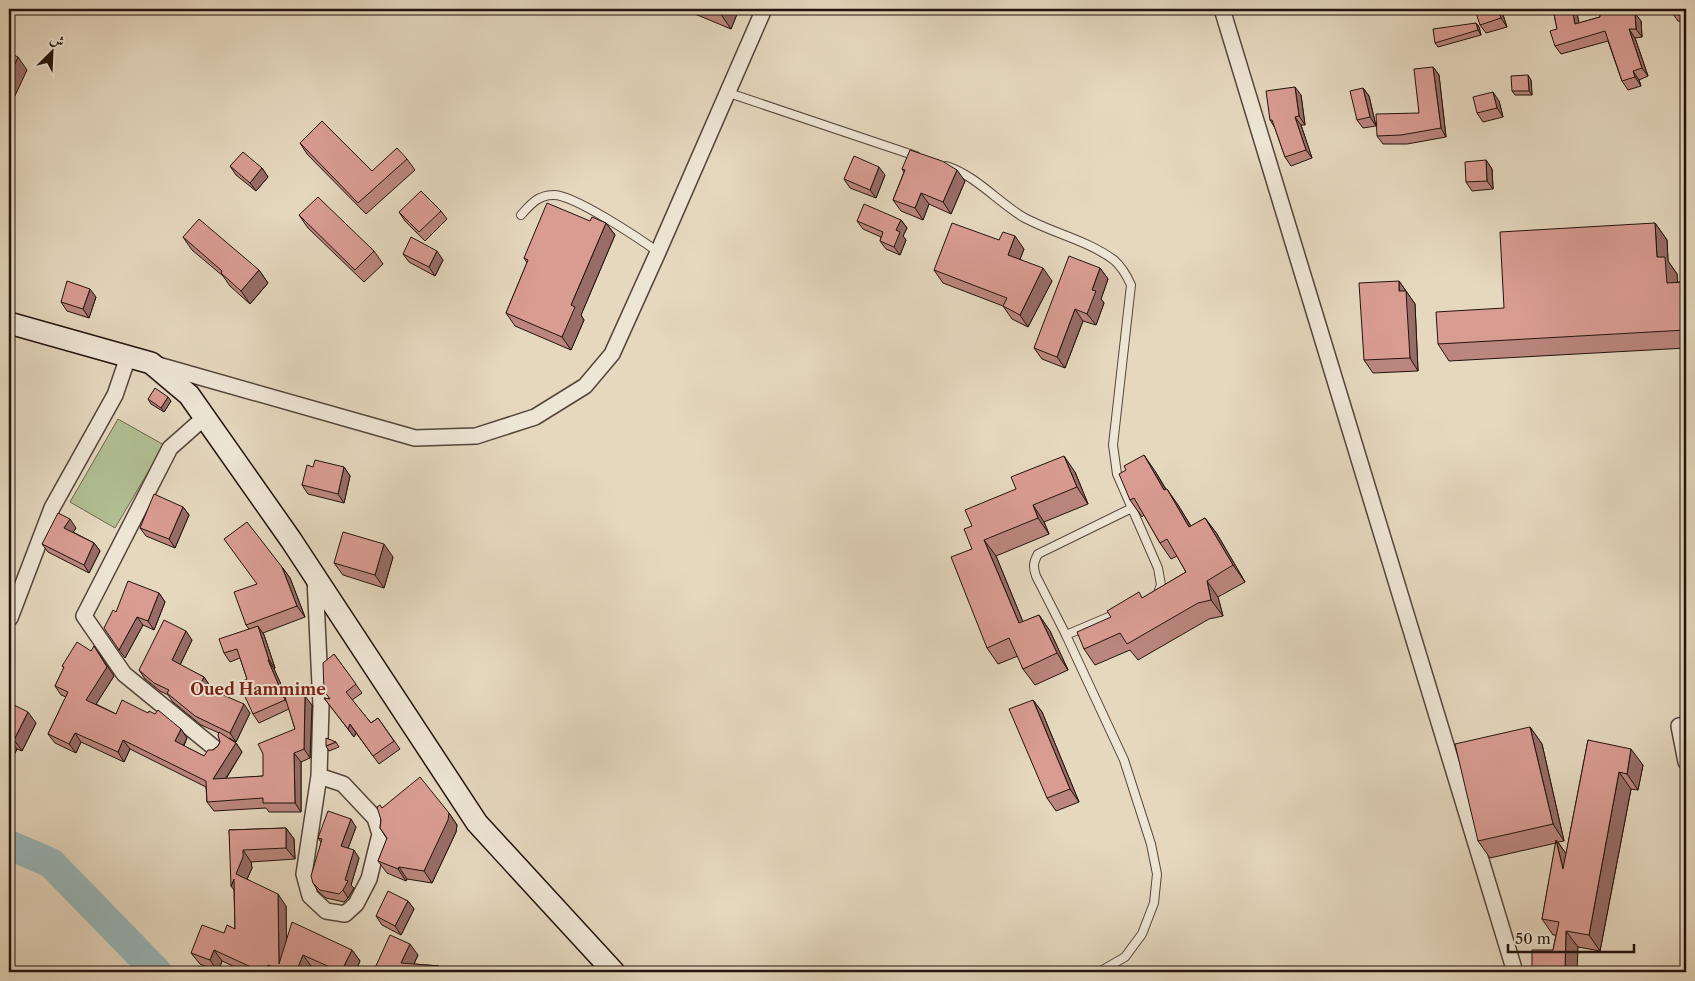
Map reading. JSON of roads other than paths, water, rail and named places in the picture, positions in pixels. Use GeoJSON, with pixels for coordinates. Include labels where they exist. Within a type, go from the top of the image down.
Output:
{"type":"FeatureCollection","features":[{"type":"Feature","properties":{"kind":"main road"},"geometry":{"type":"LineString","coordinates":[[9,323],[151,363],[189,395],[314,576],[477,823],[614,972]]}},
{"type":"Feature","properties":{"kind":"street"},"geometry":{"type":"LineString","coordinates":[[151,363],[415,438],[476,436],[535,418],[586,386],[612,354],[764,9]]}},
{"type":"Feature","properties":{"kind":"street"},"geometry":{"type":"LineString","coordinates":[[1222,9],[1514,972]]}},
{"type":"Feature","properties":{"kind":"street"},"geometry":{"type":"LineString","coordinates":[[10,618],[52,508],[115,395],[128,357]]}},
{"type":"Feature","properties":{"kind":"street"},"geometry":{"type":"LineString","coordinates":[[205,417],[170,448],[84,616],[124,674],[217,750]]}},
{"type":"Feature","properties":{"kind":"street"},"geometry":{"type":"LineString","coordinates":[[314,576],[321,706],[319,776],[304,874],[310,896],[326,911],[345,914],[356,904],[369,879],[380,834],[375,818],[343,784],[319,776]]}},
{"type":"Feature","properties":{"kind":"street"},"geometry":{"type":"LineString","coordinates":[[1686,725],[1679,726],[1686,762]]}},
{"type":"Feature","properties":{"kind":"lane"},"geometry":{"type":"LineString","coordinates":[[726,92],[920,157]]}},
{"type":"Feature","properties":{"kind":"lane"},"geometry":{"type":"LineString","coordinates":[[938,163],[957,169],[980,184],[993,197],[1024,217],[1114,260],[1126,273],[1131,286],[1113,445],[1117,474],[1158,568],[1161,584],[1158,593],[1152,599]]}},
{"type":"Feature","properties":{"kind":"lane"},"geometry":{"type":"LineString","coordinates":[[521,215],[534,200],[553,195],[572,200],[637,237],[658,252]]}},
{"type":"Feature","properties":{"kind":"lane"},"geometry":{"type":"LineString","coordinates":[[1099,972],[1125,957],[1142,934],[1154,903],[1157,874],[1150,844],[1124,760],[1066,635],[1036,576],[1033,562],[1038,554],[1132,508]]}},
{"type":"Feature","properties":{"kind":"lane"},"geometry":{"type":"LineString","coordinates":[[1066,635],[1126,610]]}},
{"type":"Feature","properties":{"kind":"waterway","name":"Oued Hammime"},"geometry":{"type":"LineString","coordinates":[[9,845],[51,863],[157,972]]}},
{"type":"Feature","properties":{"kind":"district","name":"Oued Hammime"},"geometry":{"type":"Point","coordinates":[258,689]}}]}
